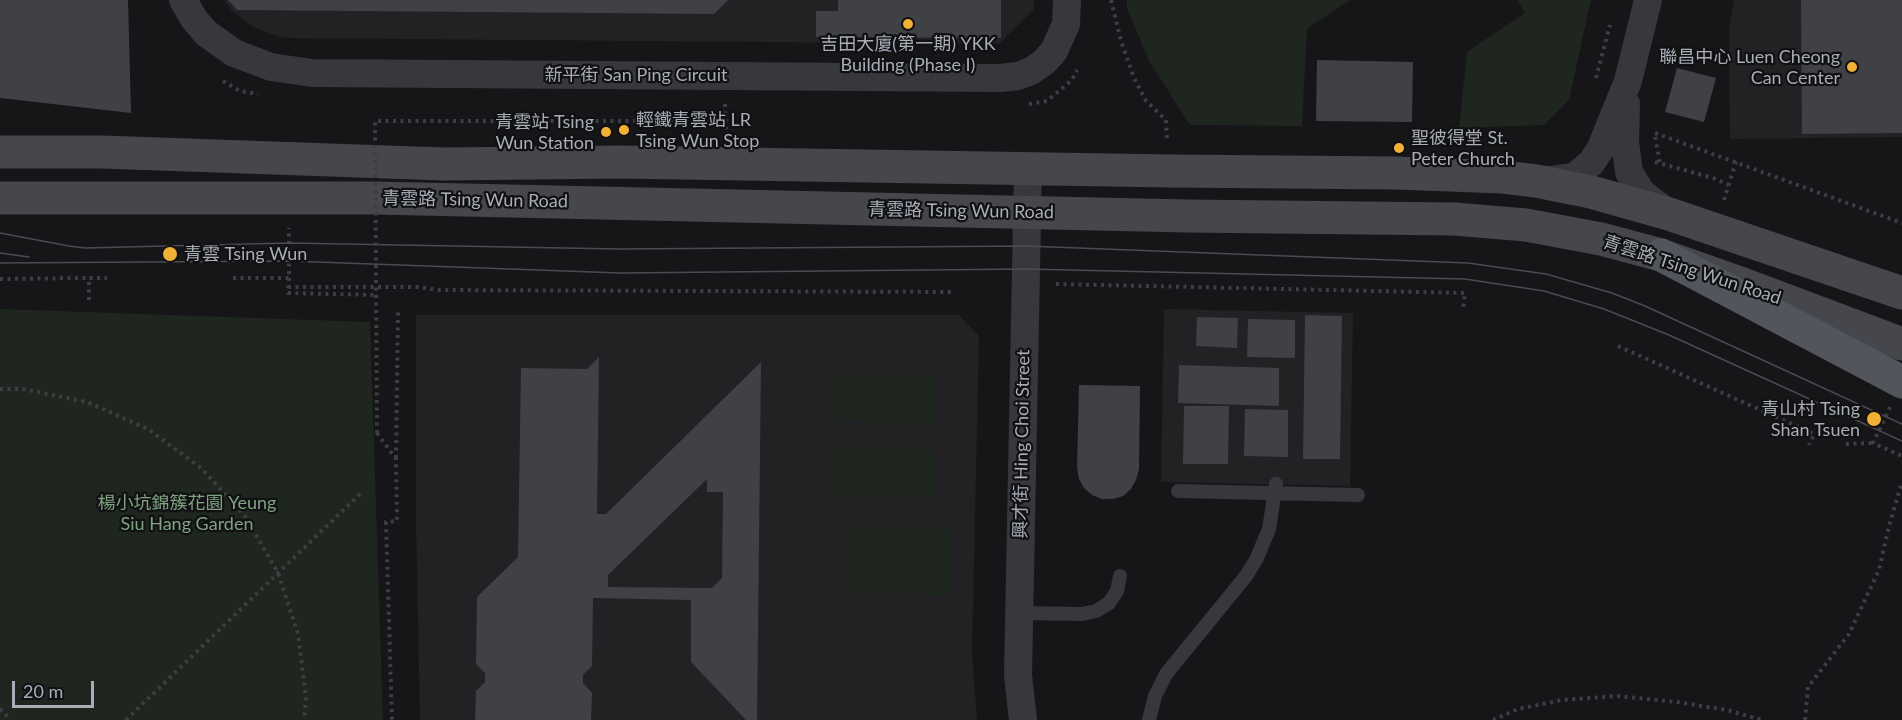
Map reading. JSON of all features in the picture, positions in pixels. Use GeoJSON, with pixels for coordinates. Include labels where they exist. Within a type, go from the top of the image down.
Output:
{"type":"FeatureCollection","features":[{"type":"Feature","properties":{"kind":"main road","name":"青雲路 Tsing Wun Road"},"geometry":{"type":"LineString","coordinates":[[0,152],[102,152],[444,164],[620,162],[1471,175],[1536,182],[1591,192],[1669,214],[1902,294]]}},
{"type":"Feature","properties":{"kind":"main road","name":"青雲路 Tsing Wun Road"},"geometry":{"type":"LineString","coordinates":[[0,198],[387,198],[1454,219],[1527,225],[1601,239],[1661,255],[1902,344]]}},
{"type":"Feature","properties":{"kind":"main road"},"geometry":{"type":"LineString","coordinates":[[1661,255],[1897,393]]}},
{"type":"Feature","properties":{"kind":"street","name":"新平街 San Ping Circuit"},"geometry":{"type":"LineString","coordinates":[[183,0],[194,19],[206,33],[234,53],[271,68],[312,73],[977,78],[1018,76],[1044,62],[1054,51],[1061,38],[1066,24],[1067,0]]}},
{"type":"Feature","properties":{"kind":"street"},"geometry":{"type":"LineString","coordinates":[[1536,182],[1574,177],[1591,163],[1600,150],[1628,81],[1648,0]]}},
{"type":"Feature","properties":{"kind":"street"},"geometry":{"type":"LineString","coordinates":[[1628,81],[1625,133],[1629,172],[1641,192],[1669,214]]}},
{"type":"Feature","properties":{"kind":"street","name":"興才街 Hing Choi Street"},"geometry":{"type":"LineString","coordinates":[[1023,720],[1018,675],[1028,168]]}},
{"type":"Feature","properties":{"kind":"lane"},"geometry":{"type":"LineString","coordinates":[[1149,720],[1155,696],[1166,674],[1251,569],[1269,529],[1275,488]]}},
{"type":"Feature","properties":{"kind":"lane"},"geometry":{"type":"LineString","coordinates":[[1178,491],[1275,488],[1358,495]]}},
{"type":"Feature","properties":{"kind":"lane"},"geometry":{"type":"LineString","coordinates":[[1019,613],[1082,614],[1096,611],[1109,603],[1117,591],[1120,576]]}},
{"type":"Feature","properties":{"kind":"path"},"geometry":{"type":"LineString","coordinates":[[1111,0],[1121,41],[1134,78],[1146,101],[1166,120],[1167,142]]}},
{"type":"Feature","properties":{"kind":"path"},"geometry":{"type":"LineString","coordinates":[[1596,81],[1612,18]]}},
{"type":"Feature","properties":{"kind":"path"},"geometry":{"type":"LineString","coordinates":[[725,99],[726,136]]}},
{"type":"Feature","properties":{"kind":"path"},"geometry":{"type":"LineString","coordinates":[[396,459],[377,434],[375,121],[725,121]]}},
{"type":"Feature","properties":{"kind":"path"},"geometry":{"type":"LineString","coordinates":[[1729,185],[1713,178],[1660,163],[1654,133],[1902,223]]}},
{"type":"Feature","properties":{"kind":"path"},"geometry":{"type":"LineString","coordinates":[[1723,204],[1736,161]]}},
{"type":"Feature","properties":{"kind":"path"},"geometry":{"type":"LineString","coordinates":[[284,228],[290,228],[288,293],[376,295]]}},
{"type":"Feature","properties":{"kind":"path"},"geometry":{"type":"LineString","coordinates":[[89,278],[89,300]]}},
{"type":"Feature","properties":{"kind":"path"},"geometry":{"type":"LineString","coordinates":[[0,279],[106,278]]}},
{"type":"Feature","properties":{"kind":"path"},"geometry":{"type":"LineString","coordinates":[[233,278],[289,278]]}},
{"type":"Feature","properties":{"kind":"path"},"geometry":{"type":"LineString","coordinates":[[1056,284],[1465,293],[1463,309]]}},
{"type":"Feature","properties":{"kind":"path"},"geometry":{"type":"LineString","coordinates":[[288,287],[417,287],[438,290],[954,292]]}},
{"type":"Feature","properties":{"kind":"path"},"geometry":{"type":"LineString","coordinates":[[392,720],[386,522],[397,521],[398,309]]}},
{"type":"Feature","properties":{"kind":"path"},"geometry":{"type":"LineString","coordinates":[[1618,346],[1814,434],[1809,445]]}},
{"type":"Feature","properties":{"kind":"path"},"geometry":{"type":"LineString","coordinates":[[0,389],[23,389],[87,402],[148,429],[201,468],[245,516],[278,573],[298,634],[306,698],[304,720]]}},
{"type":"Feature","properties":{"kind":"path"},"geometry":{"type":"LineString","coordinates":[[1873,443],[1897,393]]}},
{"type":"Feature","properties":{"kind":"path"},"geometry":{"type":"LineString","coordinates":[[1846,444],[1873,443],[1902,456]]}},
{"type":"Feature","properties":{"kind":"path"},"geometry":{"type":"LineString","coordinates":[[1805,720],[1808,687],[1849,634],[1879,570],[1902,482]]}},
{"type":"Feature","properties":{"kind":"path"},"geometry":{"type":"LineString","coordinates":[[126,720],[363,491]]}},
{"type":"Feature","properties":{"kind":"path"},"geometry":{"type":"LineString","coordinates":[[1493,720],[1518,710],[1562,700],[1617,696],[1687,703],[1727,710],[1762,720]]}},
{"type":"Feature","properties":{"kind":"path"},"geometry":{"type":"LineString","coordinates":[[1,712],[11,720]]}},
{"type":"Feature","properties":{"kind":"shaded area"},"geometry":{"type":"Polygon","coordinates":[[[224,0],[1034,0],[1034,9],[999,44],[283,38],[255,28],[231,10],[224,0]]]}},
{"type":"Feature","properties":{"kind":"shaded area","name":"聯昌中心 Luen Cheong Can Center"},"geometry":{"type":"Polygon","coordinates":[[[1734,0],[1902,0],[1902,137],[1730,139],[1729,31],[1734,0]]]}},
{"type":"Feature","properties":{"kind":"shaded area"},"geometry":{"type":"Polygon","coordinates":[[[1164,309],[1353,313],[1350,486],[1161,482],[1164,309]]]}},
{"type":"Feature","properties":{"kind":"shaded area"},"geometry":{"type":"Polygon","coordinates":[[[416,315],[959,315],[979,336],[972,653],[977,720],[420,720],[416,520],[416,315]]]}},
{"type":"Feature","properties":{"kind":"green space"},"geometry":{"type":"Polygon","coordinates":[[[1127,0],[1350,0],[1307,29],[1302,126],[1190,125],[1149,61],[1127,8],[1127,0]]]}},
{"type":"Feature","properties":{"kind":"green space"},"geometry":{"type":"Polygon","coordinates":[[[1517,0],[1591,0],[1569,100],[1544,125],[1459,128],[1467,52],[1525,13],[1517,0]]]}},
{"type":"Feature","properties":{"kind":"green space","name":"楊小坑錦簇花園 Yeung Siu Hang Garden"},"geometry":{"type":"Polygon","coordinates":[[[0,309],[370,322],[383,720],[0,720],[0,309]]]}},
{"type":"Feature","properties":{"kind":"green space"},"geometry":{"type":"Polygon","coordinates":[[[835,374],[935,377],[935,423],[834,421],[835,374]]]}},
{"type":"Feature","properties":{"kind":"green space"},"geometry":{"type":"Polygon","coordinates":[[[833,447],[934,449],[933,496],[832,494],[833,447]]]}},
{"type":"Feature","properties":{"kind":"green space"},"geometry":{"type":"Polygon","coordinates":[[[844,527],[953,529],[951,595],[843,593],[844,527]]]}},
{"type":"Feature","properties":{"kind":"building"},"geometry":{"type":"Polygon","coordinates":[[[0,0],[128,0],[131,113],[0,98],[0,0]]]}},
{"type":"Feature","properties":{"kind":"building"},"geometry":{"type":"Polygon","coordinates":[[[228,0],[728,0],[714,14],[237,10],[228,0]]]}},
{"type":"Feature","properties":{"kind":"building","name":"吉田大廈(第一期) YKK Building (Phase I)"},"geometry":{"type":"Polygon","coordinates":[[[838,0],[1001,0],[1001,38],[816,37],[816,11],[838,11],[838,0]]]}},
{"type":"Feature","properties":{"kind":"building","name":"聯昌中心 Luen Cheong Can Center"},"geometry":{"type":"Polygon","coordinates":[[[1801,0],[1902,0],[1902,133],[1802,134],[1801,0]]]}},
{"type":"Feature","properties":{"kind":"building"},"geometry":{"type":"Polygon","coordinates":[[[1317,60],[1413,62],[1412,122],[1316,121],[1317,60]]]}},
{"type":"Feature","properties":{"kind":"building"},"geometry":{"type":"Polygon","coordinates":[[[1677,68],[1716,78],[1704,122],[1665,112],[1677,68]]]}},
{"type":"Feature","properties":{"kind":"building"},"geometry":{"type":"Polygon","coordinates":[[[1305,315],[1342,316],[1340,459],[1303,459],[1305,315]]]}},
{"type":"Feature","properties":{"kind":"building"},"geometry":{"type":"Polygon","coordinates":[[[1197,317],[1238,318],[1237,348],[1196,346],[1197,317]]]}},
{"type":"Feature","properties":{"kind":"building"},"geometry":{"type":"Polygon","coordinates":[[[1248,319],[1295,320],[1295,358],[1247,357],[1248,319]]]}},
{"type":"Feature","properties":{"kind":"building"},"geometry":{"type":"Polygon","coordinates":[[[599,357],[597,514],[606,514],[761,362],[757,720],[746,720],[691,662],[691,600],[593,598],[592,666],[583,675],[583,683],[592,693],[591,720],[475,720],[476,691],[485,682],[485,673],[476,664],[477,597],[518,557],[521,368],[587,369],[599,357]],[[707,479],[608,575],[608,587],[712,588],[722,578],[723,492],[707,492],[707,479]]]}},
{"type":"Feature","properties":{"kind":"building"},"geometry":{"type":"Polygon","coordinates":[[[1179,365],[1279,368],[1279,406],[1178,403],[1179,365]]]}},
{"type":"Feature","properties":{"kind":"building"},"geometry":{"type":"Polygon","coordinates":[[[1079,385],[1140,386],[1139,469],[1131,489],[1123,496],[1102,499],[1092,495],[1079,479],[1077,468],[1079,385]]]}},
{"type":"Feature","properties":{"kind":"building"},"geometry":{"type":"Polygon","coordinates":[[[1184,406],[1229,406],[1228,464],[1183,464],[1184,406]]]}},
{"type":"Feature","properties":{"kind":"building"},"geometry":{"type":"Polygon","coordinates":[[[1245,409],[1288,410],[1288,457],[1244,456],[1245,409]]]}},
{"type":"Feature","properties":{"kind":"tram line"},"geometry":{"type":"LineString","coordinates":[[0,233],[85,248],[289,243],[619,249],[1026,246],[1468,263],[1546,274],[1612,293],[1902,424]]}},
{"type":"Feature","properties":{"kind":"tram line"},"geometry":{"type":"LineString","coordinates":[[0,253],[29,257]]}},
{"type":"Feature","properties":{"kind":"tram line"},"geometry":{"type":"LineString","coordinates":[[0,263],[289,261],[620,273],[1026,269],[1465,279],[1544,291],[1604,309],[1669,335],[1902,441]]}},
{"type":"Feature","properties":{"kind":"place","name":"吉田大廈(第一期) YKK Building (Phase I)"},"geometry":{"type":"Point","coordinates":[908,24]}},
{"type":"Feature","properties":{"kind":"place","name":"聯昌中心 Luen Cheong Can Center"},"geometry":{"type":"Point","coordinates":[1852,67]}},
{"type":"Feature","properties":{"kind":"place","name":"輕鐵青雲站 LR Tsing Wun Stop"},"geometry":{"type":"Point","coordinates":[624,130]}},
{"type":"Feature","properties":{"kind":"place","name":"青雲站 Tsing Wun Station"},"geometry":{"type":"Point","coordinates":[606,132]}},
{"type":"Feature","properties":{"kind":"place","name":"聖彼得堂 St. Peter Church"},"geometry":{"type":"Point","coordinates":[1399,148]}},
{"type":"Feature","properties":{"kind":"place","name":"青雲 Tsing Wun"},"geometry":{"type":"Point","coordinates":[170,254]}},
{"type":"Feature","properties":{"kind":"place","name":"青山村 Tsing Shan Tsuen"},"geometry":{"type":"Point","coordinates":[1874,419]}}]}
